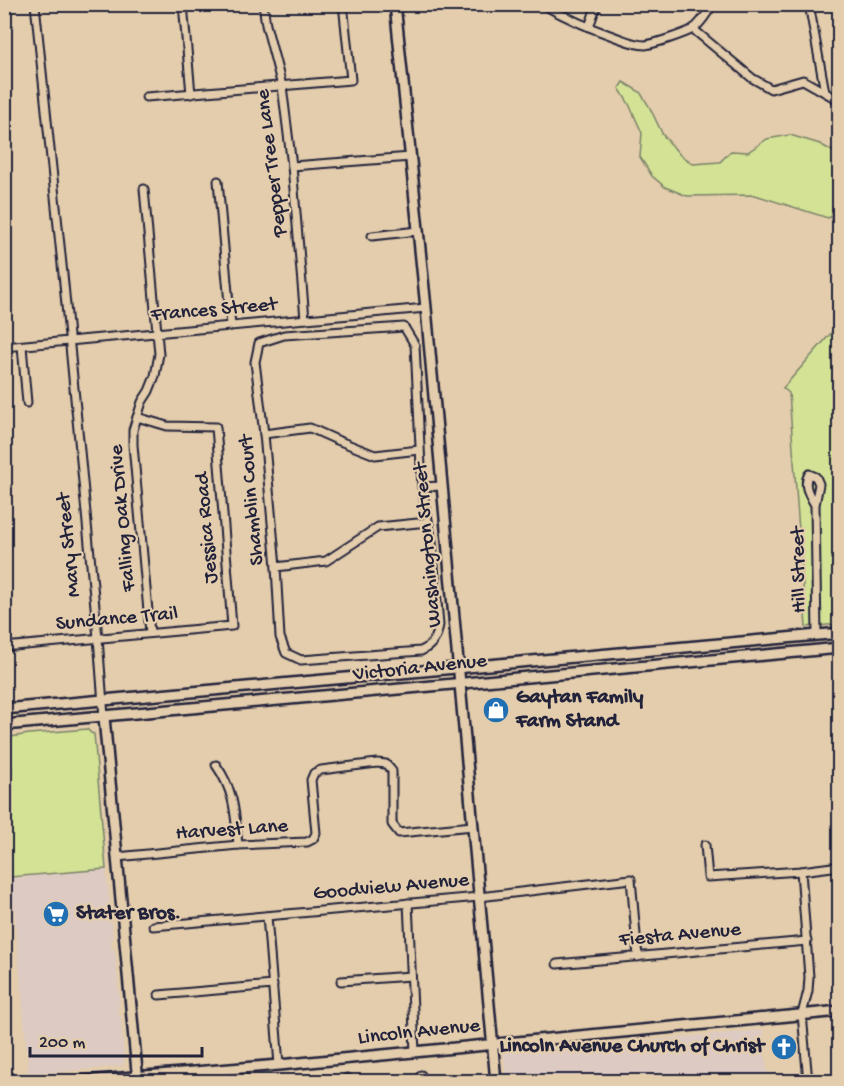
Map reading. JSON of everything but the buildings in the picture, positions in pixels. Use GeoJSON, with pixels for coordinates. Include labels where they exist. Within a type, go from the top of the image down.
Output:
{"type":"FeatureCollection","features":[{"type":"Feature","properties":{"kind":"main road","name":"Washington Street"},"geometry":{"type":"LineString","coordinates":[[395,4],[426,308],[496,1082]]}},
{"type":"Feature","properties":{"kind":"main road","name":"Victoria Avenue"},"geometry":{"type":"LineString","coordinates":[[4,709],[840,633]]}},
{"type":"Feature","properties":{"kind":"main road","name":"Victoria Avenue"},"geometry":{"type":"LineString","coordinates":[[4,725],[840,648]]}},
{"type":"Feature","properties":{"kind":"main road","name":"Mary Street"},"geometry":{"type":"LineString","coordinates":[[104,717],[138,1079]]}},
{"type":"Feature","properties":{"kind":"main road","name":"Lincoln Avenue"},"geometry":{"type":"LineString","coordinates":[[74,1082],[138,1079],[840,1011]]}},
{"type":"Feature","properties":{"kind":"street","name":"Mary Street"},"geometry":{"type":"LineString","coordinates":[[35,4],[104,717]]}},
{"type":"Feature","properties":{"kind":"street"},"geometry":{"type":"LineString","coordinates":[[183,4],[191,94]]}},
{"type":"Feature","properties":{"kind":"street","name":"Pepper Tree Lane"},"geometry":{"type":"LineString","coordinates":[[263,4],[266,25],[282,86],[292,166],[304,319]]}},
{"type":"Feature","properties":{"kind":"street"},"geometry":{"type":"LineString","coordinates":[[542,4],[589,27],[628,42],[646,45],[693,29],[702,21],[713,4]]}},
{"type":"Feature","properties":{"kind":"street"},"geometry":{"type":"LineString","coordinates":[[589,27],[597,4]]}},
{"type":"Feature","properties":{"kind":"street"},"geometry":{"type":"LineString","coordinates":[[809,4],[825,92]]}},
{"type":"Feature","properties":{"kind":"street"},"geometry":{"type":"LineString","coordinates":[[146,97],[351,80],[344,5]]}},
{"type":"Feature","properties":{"kind":"street"},"geometry":{"type":"LineString","coordinates":[[693,29],[752,78],[771,90],[803,80],[840,101]]}},
{"type":"Feature","properties":{"kind":"street"},"geometry":{"type":"LineString","coordinates":[[292,166],[411,157]]}},
{"type":"Feature","properties":{"kind":"street"},"geometry":{"type":"LineString","coordinates":[[218,181],[231,326]]}},
{"type":"Feature","properties":{"kind":"street","name":"Falling Oak Drive"},"geometry":{"type":"LineString","coordinates":[[144,189],[159,354],[155,376],[142,402],[133,430],[133,445],[150,633]]}},
{"type":"Feature","properties":{"kind":"street"},"geometry":{"type":"LineString","coordinates":[[372,236],[418,231]]}},
{"type":"Feature","properties":{"kind":"street","name":"Frances Street"},"geometry":{"type":"LineString","coordinates":[[4,347],[426,308]]}},
{"type":"Feature","properties":{"kind":"street","name":"Shamblin Court"},"geometry":{"type":"LineString","coordinates":[[419,450],[414,345],[404,327],[284,335],[259,343],[255,362],[264,434],[280,638],[286,653],[301,660],[421,651],[434,642],[439,626],[432,542],[428,522]]}},
{"type":"Feature","properties":{"kind":"street"},"geometry":{"type":"LineString","coordinates":[[22,346],[27,403]]}},
{"type":"Feature","properties":{"kind":"street","name":"Jessica Road"},"geometry":{"type":"LineString","coordinates":[[137,417],[166,426],[216,427],[232,626]]}},
{"type":"Feature","properties":{"kind":"street"},"geometry":{"type":"LineString","coordinates":[[264,434],[310,428],[375,454],[419,450],[428,522],[378,527],[326,561],[276,567]]}},
{"type":"Feature","properties":{"kind":"street"},"geometry":{"type":"LineString","coordinates":[[422,487],[442,486]]}},
{"type":"Feature","properties":{"kind":"street","name":"Hill Street"},"geometry":{"type":"LineString","coordinates":[[815,505],[817,635]]}},
{"type":"Feature","properties":{"kind":"street","name":"Sundance Trail"},"geometry":{"type":"LineString","coordinates":[[4,647],[232,626]]}},
{"type":"Feature","properties":{"kind":"street","name":"Harvest Lane"},"geometry":{"type":"LineString","coordinates":[[117,857],[238,845],[307,842],[313,839],[316,833],[311,780],[314,773],[321,770],[377,763],[386,764],[392,771],[392,824],[399,833],[473,826]]}},
{"type":"Feature","properties":{"kind":"street"},"geometry":{"type":"LineString","coordinates":[[216,765],[230,792],[238,845]]}},
{"type":"Feature","properties":{"kind":"street"},"geometry":{"type":"LineString","coordinates":[[705,845],[708,877],[840,867]]}},
{"type":"Feature","properties":{"kind":"street"},"geometry":{"type":"LineString","coordinates":[[801,871],[809,976],[802,1014],[808,1082]]}},
{"type":"Feature","properties":{"kind":"street","name":"Goodview Avenue"},"geometry":{"type":"LineString","coordinates":[[153,926],[479,897],[631,879],[638,957]]}},
{"type":"Feature","properties":{"kind":"street"},"geometry":{"type":"LineString","coordinates":[[408,903],[415,1052]]}},
{"type":"Feature","properties":{"kind":"street"},"geometry":{"type":"LineString","coordinates":[[267,916],[279,1065]]}},
{"type":"Feature","properties":{"kind":"street","name":"Fiesta Avenue"},"geometry":{"type":"LineString","coordinates":[[557,964],[807,941]]}},
{"type":"Feature","properties":{"kind":"street"},"geometry":{"type":"LineString","coordinates":[[341,981],[411,976]]}},
{"type":"Feature","properties":{"kind":"street"},"geometry":{"type":"LineString","coordinates":[[159,995],[273,986]]}},
{"type":"Feature","properties":{"kind":"shaded area"},"geometry":{"type":"Polygon","coordinates":[[[4,855],[10,906],[5,907],[4,907],[4,855]]]}},
{"type":"Feature","properties":{"kind":"shaded area"},"geometry":{"type":"Polygon","coordinates":[[[106,869],[124,1062],[121,1066],[29,1075],[11,878],[106,869]]]}},
{"type":"Feature","properties":{"kind":"shaded area"},"geometry":{"type":"Polygon","coordinates":[[[763,1030],[768,1081],[506,1081],[504,1053],[763,1030]]]}},
{"type":"Feature","properties":{"kind":"green space"},"geometry":{"type":"Polygon","coordinates":[[[623,82],[640,92],[663,135],[680,155],[693,164],[720,162],[731,151],[748,152],[767,139],[790,135],[820,144],[839,155],[839,213],[828,218],[755,195],[687,196],[665,187],[652,176],[640,157],[642,133],[619,88],[623,82]]]}},
{"type":"Feature","properties":{"kind":"green space"},"geometry":{"type":"Polygon","coordinates":[[[839,324],[839,624],[806,627],[789,393],[783,388],[839,324]]]}},
{"type":"Feature","properties":{"kind":"green space"},"geometry":{"type":"Polygon","coordinates":[[[87,729],[94,734],[106,869],[10,877],[4,780],[6,780],[6,775],[12,774],[10,753],[5,753],[5,738],[87,729]]]}},
{"type":"Feature","properties":{"kind":"place","name":"Gaytan Family Farm Stand"},"geometry":{"type":"Point","coordinates":[496,710]}},
{"type":"Feature","properties":{"kind":"place","name":"Stater Bros."},"geometry":{"type":"Point","coordinates":[56,914]}},
{"type":"Feature","properties":{"kind":"place","name":"Lincoln Avenue Church of Christ"},"geometry":{"type":"Point","coordinates":[784,1047]}}]}
